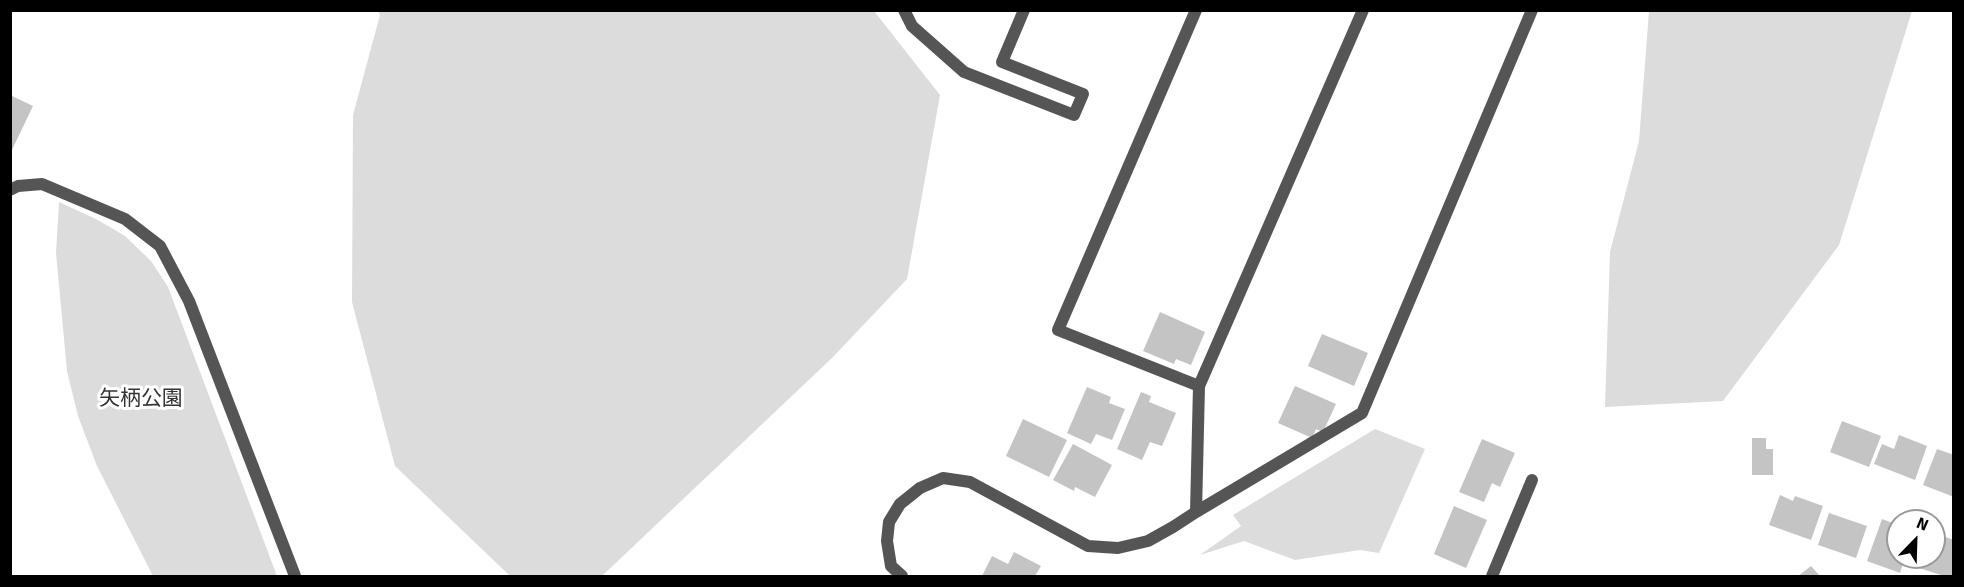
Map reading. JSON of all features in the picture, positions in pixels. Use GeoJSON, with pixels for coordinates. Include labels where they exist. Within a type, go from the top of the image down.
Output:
{"type":"FeatureCollection","features":[{"type":"Feature","properties":{"kind":"street"},"geometry":{"type":"LineString","coordinates":[[904,10],[912,26],[964,72],[1074,115],[1083,94],[1002,62],[1024,10]]}},
{"type":"Feature","properties":{"kind":"street"},"geometry":{"type":"LineString","coordinates":[[1196,10],[1058,330],[1199,387]]}},
{"type":"Feature","properties":{"kind":"street"},"geometry":{"type":"LineString","coordinates":[[1196,512],[1199,387],[1363,10]]}},
{"type":"Feature","properties":{"kind":"street"},"geometry":{"type":"LineString","coordinates":[[902,576],[891,566],[887,541],[890,522],[900,504],[920,488],[943,478],[970,482],[1088,546],[1118,548],[1148,540],[1173,527],[1362,412],[1532,10]]}},
{"type":"Feature","properties":{"kind":"street"},"geometry":{"type":"LineString","coordinates":[[10,190],[18,186],[42,184],[125,219],[160,246],[189,302],[295,576]]}},
{"type":"Feature","properties":{"kind":"street"},"geometry":{"type":"LineString","coordinates":[[1492,576],[1532,480]]}},
{"type":"Feature","properties":{"kind":"green space"},"geometry":{"type":"Polygon","coordinates":[[[378,11],[874,11],[940,95],[907,279],[833,357],[602,576],[510,576],[395,466],[352,302],[353,115],[380,15],[378,11]]]}},
{"type":"Feature","properties":{"kind":"green space"},"geometry":{"type":"Polygon","coordinates":[[[1649,11],[1912,11],[1839,245],[1723,401],[1605,407],[1610,252],[1639,141],[1649,11]]]}},
{"type":"Feature","properties":{"kind":"green space","name":"矢柄公園"},"geometry":{"type":"Polygon","coordinates":[[[59,202],[96,219],[125,236],[151,261],[168,287],[277,576],[153,576],[97,466],[78,416],[67,371],[56,253],[59,202]]]}},
{"type":"Feature","properties":{"kind":"green space"},"geometry":{"type":"Polygon","coordinates":[[[1375,429],[1425,449],[1379,553],[1360,550],[1295,560],[1244,541],[1200,555],[1241,526],[1233,515],[1375,429]]]}},
{"type":"Feature","properties":{"kind":"building"},"geometry":{"type":"Polygon","coordinates":[[[10,95],[33,106],[10,154],[10,95]]]}},
{"type":"Feature","properties":{"kind":"building"},"geometry":{"type":"Polygon","coordinates":[[[1160,312],[1205,332],[1191,365],[1176,359],[1174,364],[1143,351],[1160,312]]]}},
{"type":"Feature","properties":{"kind":"building"},"geometry":{"type":"Polygon","coordinates":[[[1322,334],[1368,353],[1354,386],[1308,366],[1322,334]]]}},
{"type":"Feature","properties":{"kind":"building"},"geometry":{"type":"Polygon","coordinates":[[[1295,386],[1336,404],[1323,432],[1316,429],[1312,438],[1278,423],[1295,386]]]}},
{"type":"Feature","properties":{"kind":"building"},"geometry":{"type":"Polygon","coordinates":[[[1087,387],[1111,397],[1109,403],[1125,409],[1112,440],[1096,434],[1091,444],[1067,433],[1087,387]]]}},
{"type":"Feature","properties":{"kind":"building"},"geometry":{"type":"Polygon","coordinates":[[[1141,392],[1151,396],[1149,402],[1176,413],[1162,446],[1150,442],[1142,460],[1117,449],[1141,392]]]}},
{"type":"Feature","properties":{"kind":"building"},"geometry":{"type":"Polygon","coordinates":[[[1023,419],[1067,440],[1049,477],[1006,456],[1023,419]]]}},
{"type":"Feature","properties":{"kind":"building"},"geometry":{"type":"Polygon","coordinates":[[[1842,421],[1881,436],[1869,467],[1830,452],[1842,421]]]}},
{"type":"Feature","properties":{"kind":"building"},"geometry":{"type":"Polygon","coordinates":[[[1899,435],[1927,446],[1915,480],[1874,464],[1882,444],[1894,449],[1899,435]]]}},
{"type":"Feature","properties":{"kind":"building"},"geometry":{"type":"Polygon","coordinates":[[[1752,438],[1766,438],[1766,449],[1773,449],[1773,475],[1752,475],[1752,438]]]}},
{"type":"Feature","properties":{"kind":"building"},"geometry":{"type":"Polygon","coordinates":[[[1482,439],[1515,453],[1500,487],[1492,483],[1484,502],[1459,492],[1482,439]]]}},
{"type":"Feature","properties":{"kind":"building"},"geometry":{"type":"Polygon","coordinates":[[[1073,444],[1112,465],[1095,497],[1075,487],[1074,491],[1053,480],[1073,444]]]}},
{"type":"Feature","properties":{"kind":"building"},"geometry":{"type":"Polygon","coordinates":[[[1937,449],[1954,455],[1954,497],[1923,485],[1937,449]]]}},
{"type":"Feature","properties":{"kind":"building"},"geometry":{"type":"Polygon","coordinates":[[[1780,495],[1793,501],[1795,496],[1823,506],[1811,540],[1769,525],[1780,495]]]}},
{"type":"Feature","properties":{"kind":"building"},"geometry":{"type":"Polygon","coordinates":[[[1454,506],[1487,520],[1466,568],[1434,554],[1454,506]]]}},
{"type":"Feature","properties":{"kind":"building"},"geometry":{"type":"Polygon","coordinates":[[[1829,513],[1867,526],[1856,558],[1818,545],[1829,513]]]}},
{"type":"Feature","properties":{"kind":"building"},"geometry":{"type":"Polygon","coordinates":[[[1882,519],[1886,520],[1886,568],[1867,561],[1882,519]]]}},
{"type":"Feature","properties":{"kind":"building"},"geometry":{"type":"Polygon","coordinates":[[[1946,537],[1954,540],[1954,576],[1944,576],[1922,569],[1946,569],[1946,537]]]}},
{"type":"Feature","properties":{"kind":"building"},"geometry":{"type":"Polygon","coordinates":[[[1014,552],[1041,566],[1035,576],[982,576],[992,556],[1008,564],[1014,552]]]}},
{"type":"Feature","properties":{"kind":"building"},"geometry":{"type":"Polygon","coordinates":[[[1811,566],[1820,576],[1798,576],[1811,566]]]}},
{"type":"Feature","properties":{"kind":"building"},"geometry":{"type":"Polygon","coordinates":[[[1889,569],[1901,569],[1900,573],[1889,569]]]}}]}
